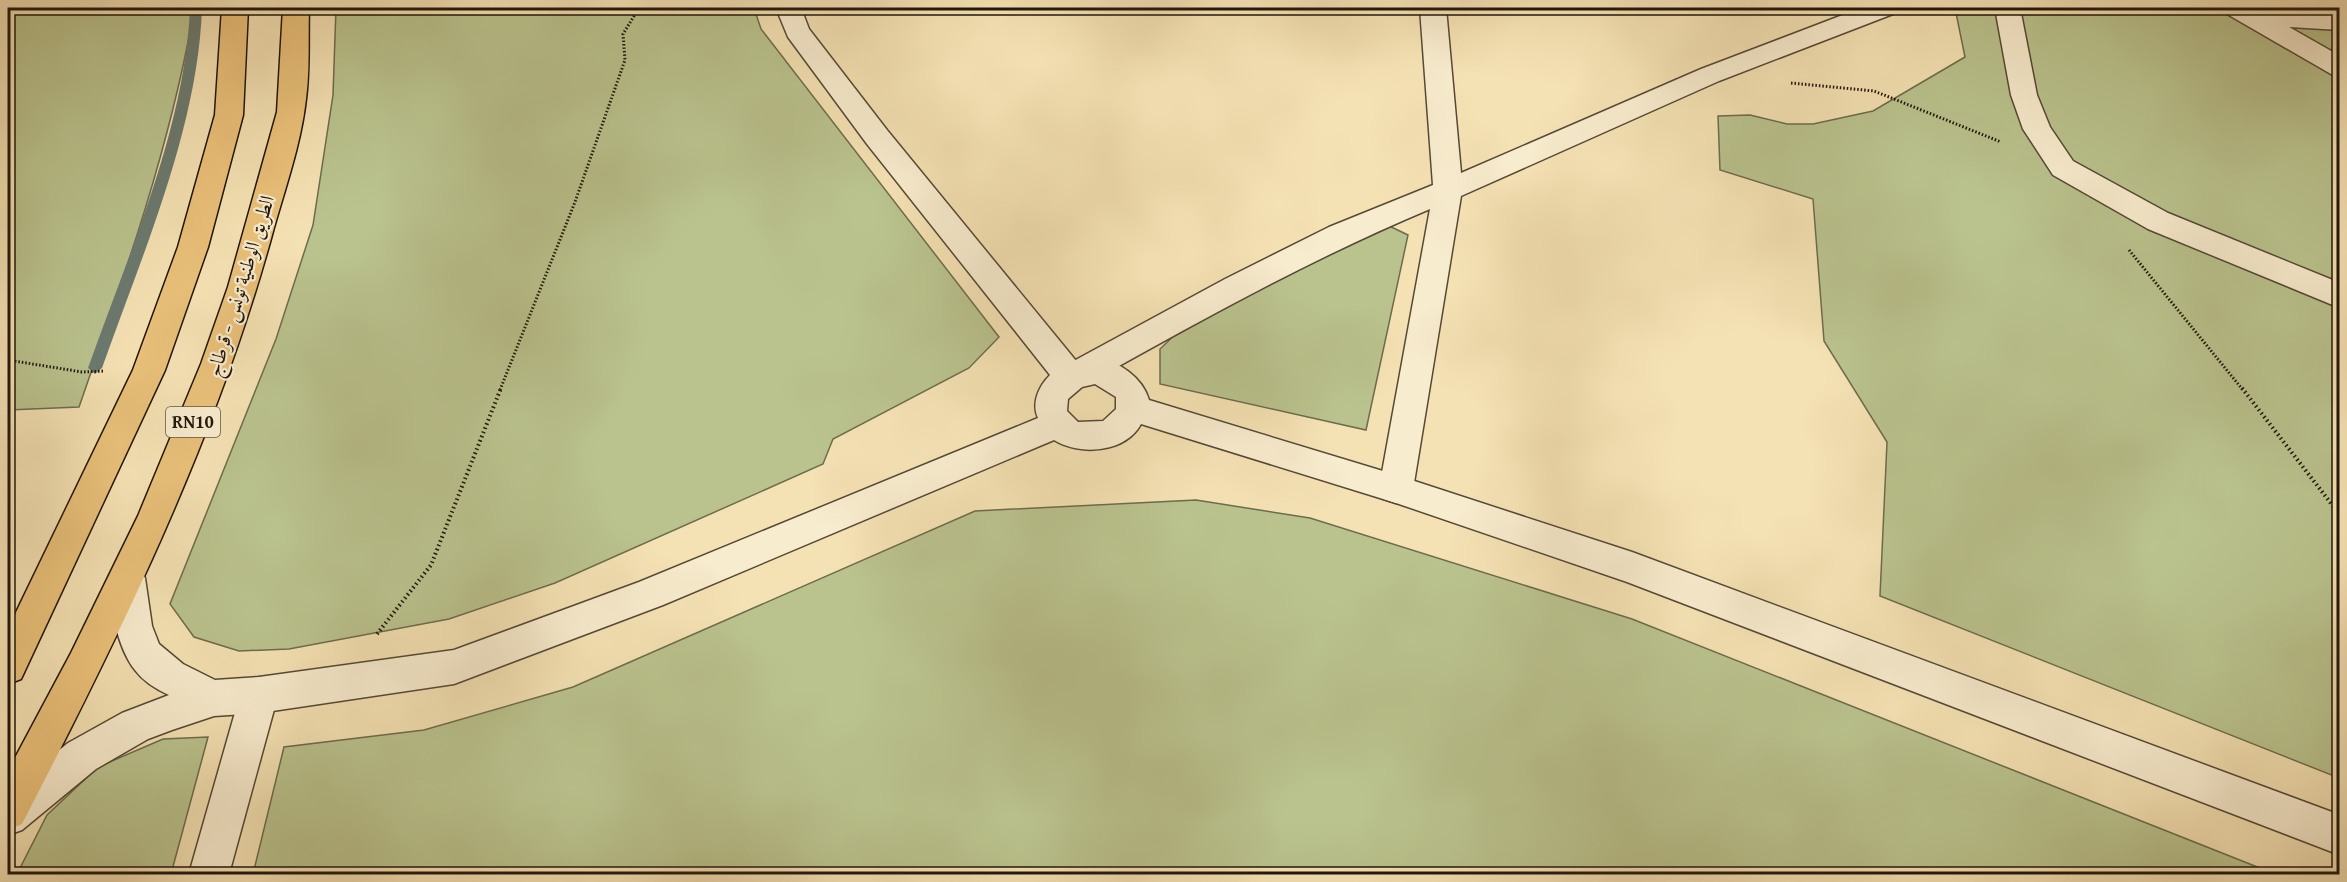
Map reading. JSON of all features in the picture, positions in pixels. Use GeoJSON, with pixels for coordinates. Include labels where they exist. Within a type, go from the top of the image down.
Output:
{"type":"FeatureCollection","features":[{"type":"Feature","properties":{"kind":"highway"},"geometry":{"type":"LineString","coordinates":[[8,667],[149,370],[193,247],[229,115],[235,8]]}},
{"type":"Feature","properties":{"kind":"highway","name":"الطريق الوطنية تونس - قرطاج"},"geometry":{"type":"LineString","coordinates":[[8,810],[128,578],[218,364],[258,236],[292,99],[296,8]]}},
{"type":"Feature","properties":{"kind":"street"},"geometry":{"type":"LineString","coordinates":[[789,8],[797,31],[870,128],[1075,374]]}},
{"type":"Feature","properties":{"kind":"street"},"geometry":{"type":"LineString","coordinates":[[1396,489],[1448,190],[1433,8]]}},
{"type":"Feature","properties":{"kind":"street"},"geometry":{"type":"LineString","coordinates":[[1075,374],[1095,371],[1114,376],[1124,383],[1131,397],[1132,408],[1126,421],[1116,430],[1096,437],[1082,437],[1067,432],[1057,424],[1050,411],[1050,399],[1059,384],[1075,374],[1236,287],[1339,235],[1448,190],[1710,75],[1884,8]]}},
{"type":"Feature","properties":{"kind":"street"},"geometry":{"type":"LineString","coordinates":[[2007,8],[2024,94],[2037,129],[2063,168],[2158,221],[2340,296]]}},
{"type":"Feature","properties":{"kind":"street"},"geometry":{"type":"LineString","coordinates":[[2235,8],[2340,68]]}},
{"type":"Feature","properties":{"kind":"street"},"geometry":{"type":"LineString","coordinates":[[2249,8],[2293,20],[2340,22]]}},
{"type":"Feature","properties":{"kind":"street"},"geometry":{"type":"LineString","coordinates":[[1132,408],[1396,489],[1643,572],[2340,835]]}},
{"type":"Feature","properties":{"kind":"street"},"geometry":{"type":"LineString","coordinates":[[8,816],[82,756],[135,726],[214,698],[259,695],[361,682],[464,663],[650,594],[1057,424]]}},
{"type":"Feature","properties":{"kind":"street"},"geometry":{"type":"LineString","coordinates":[[128,578],[133,624],[143,656],[174,681],[214,698]]}},
{"type":"Feature","properties":{"kind":"street"},"geometry":{"type":"LineString","coordinates":[[209,874],[259,695]]}},
{"type":"Feature","properties":{"kind":"path"},"geometry":{"type":"LineString","coordinates":[[361,682],[378,632],[431,565],[575,202],[625,60],[623,34],[639,8]]}},
{"type":"Feature","properties":{"kind":"path"},"geometry":{"type":"LineString","coordinates":[[1780,82],[1874,91],[2063,168]]}},
{"type":"Feature","properties":{"kind":"path"},"geometry":{"type":"LineString","coordinates":[[2122,241],[2257,407],[2340,515]]}},
{"type":"Feature","properties":{"kind":"path"},"geometry":{"type":"LineString","coordinates":[[8,360],[82,372],[149,370]]}},
{"type":"Feature","properties":{"kind":"green space"},"geometry":{"type":"Polygon","coordinates":[[[8,8],[192,8],[192,21],[182,70],[157,168],[128,264],[79,407],[8,410],[8,8]]]}},
{"type":"Feature","properties":{"kind":"green space"},"geometry":{"type":"Polygon","coordinates":[[[336,8],[754,8],[761,29],[999,337],[969,368],[833,439],[823,464],[555,583],[449,619],[289,649],[239,651],[194,637],[170,604],[276,339],[313,225],[333,95],[336,8]]]}},
{"type":"Feature","properties":{"kind":"green space"},"geometry":{"type":"Polygon","coordinates":[[[1955,8],[2339,8],[2339,778],[1880,596],[1887,442],[1824,341],[1813,199],[1720,170],[1718,116],[1750,115],[1787,124],[1813,124],[1873,111],[1965,57],[1955,8]]]}},
{"type":"Feature","properties":{"kind":"green space"},"geometry":{"type":"Polygon","coordinates":[[[1381,222],[1408,235],[1366,430],[1160,384],[1160,349],[1186,324],[1381,222]]]}},
{"type":"Feature","properties":{"kind":"green space"},"geometry":{"type":"Polygon","coordinates":[[[1196,500],[1310,518],[1632,619],[2275,874],[253,874],[284,747],[424,730],[573,687],[975,511],[1196,500]]]}},
{"type":"Feature","properties":{"kind":"green space"},"geometry":{"type":"Polygon","coordinates":[[[208,737],[171,874],[17,874],[47,815],[98,767],[163,739],[208,737]]]}},
{"type":"Feature","properties":{"kind":"waterway"},"geometry":{"type":"LineString","coordinates":[[95,368],[167,161],[189,74],[196,8]]}}]}
